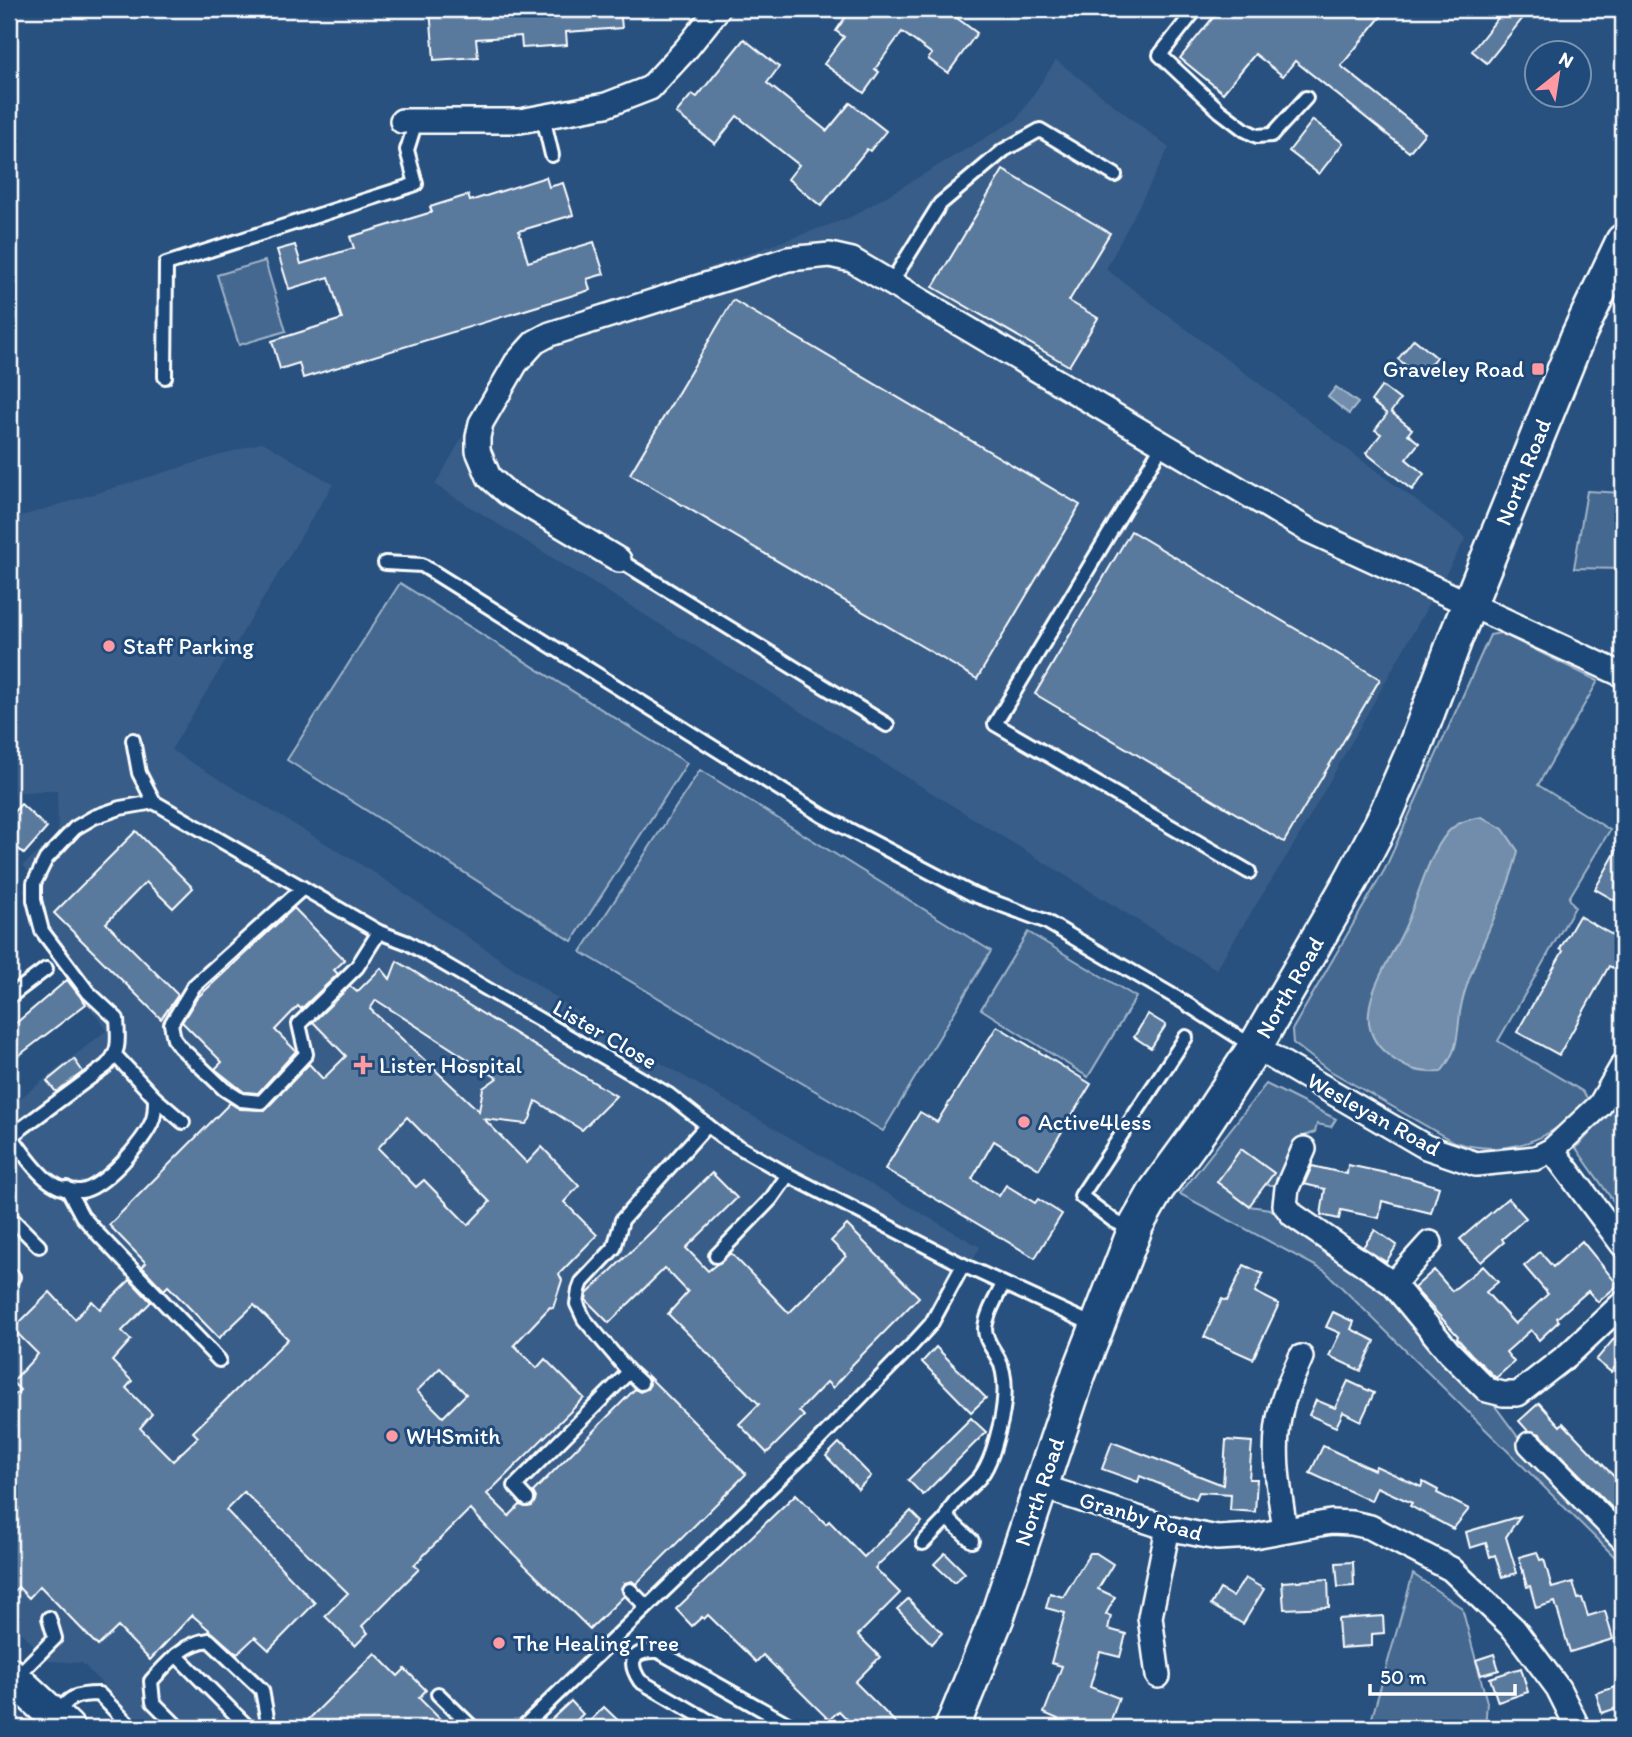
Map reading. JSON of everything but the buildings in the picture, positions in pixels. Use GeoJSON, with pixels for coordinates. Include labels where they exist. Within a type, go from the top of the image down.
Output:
{"type":"FeatureCollection","features":[{"type":"Feature","properties":{"kind":"main road","name":"North Road"},"geometry":{"type":"LineString","coordinates":[[952,1728],[997,1617],[1096,1326],[1134,1231],[1157,1189],[1201,1129],[1255,1047],[1384,818],[1578,336],[1623,241]]}},
{"type":"Feature","properties":{"kind":"main road"},"geometry":{"type":"LineString","coordinates":[[11,1677],[61,1722]]}},
{"type":"Feature","properties":{"kind":"street"},"geometry":{"type":"LineString","coordinates":[[409,121],[520,121],[606,105],[650,88],[718,9]]}},
{"type":"Feature","properties":{"kind":"street"},"geometry":{"type":"LineString","coordinates":[[619,560],[508,493],[489,477],[483,466],[478,451],[481,423],[525,351],[550,334],[798,257],[830,255],[852,260],[1308,530],[1623,675]]}},
{"type":"Feature","properties":{"kind":"street","name":"Wesleyan Road"},"geometry":{"type":"LineString","coordinates":[[1255,1047],[1426,1147],[1475,1164],[1536,1158],[1552,1150],[1600,1105],[1623,1065]]}},
{"type":"Feature","properties":{"kind":"street"},"geometry":{"type":"LineString","coordinates":[[1304,1149],[1287,1188],[1285,1205],[1293,1215],[1393,1284],[1449,1352],[1487,1390],[1518,1394],[1569,1354],[1623,1303]]}},
{"type":"Feature","properties":{"kind":"street"},"geometry":{"type":"LineString","coordinates":[[1552,1150],[1623,1244]]}},
{"type":"Feature","properties":{"kind":"street"},"geometry":{"type":"LineString","coordinates":[[1393,1284],[1430,1244]]}},
{"type":"Feature","properties":{"kind":"street"},"geometry":{"type":"LineString","coordinates":[[1285,1529],[1276,1474],[1278,1436],[1281,1409],[1301,1357]]}},
{"type":"Feature","properties":{"kind":"street"},"geometry":{"type":"LineString","coordinates":[[1530,1444],[1623,1539]]}},
{"type":"Feature","properties":{"kind":"street","name":"Granby Road"},"geometry":{"type":"LineString","coordinates":[[1040,1486],[1168,1528],[1217,1538],[1254,1536],[1331,1522],[1370,1527],[1451,1569],[1514,1629],[1558,1688],[1578,1728]]}},
{"type":"Feature","properties":{"kind":"street"},"geometry":{"type":"LineString","coordinates":[[1158,1676],[1150,1617],[1168,1528]]}},
{"type":"Feature","properties":{"kind":"lane"},"geometry":{"type":"LineString","coordinates":[[1196,9],[1160,55],[1220,111],[1245,130],[1264,136],[1272,135],[1306,98]]}},
{"type":"Feature","properties":{"kind":"lane"},"geometry":{"type":"LineString","coordinates":[[543,117],[552,155]]}},
{"type":"Feature","properties":{"kind":"lane"},"geometry":{"type":"LineString","coordinates":[[165,377],[166,264],[416,184],[407,150],[409,121]]}},
{"type":"Feature","properties":{"kind":"lane"},"geometry":{"type":"LineString","coordinates":[[891,283],[940,204],[1004,150],[1040,130],[1115,175]]}},
{"type":"Feature","properties":{"kind":"lane"},"geometry":{"type":"LineString","coordinates":[[1163,444],[995,724],[1249,872]]}},
{"type":"Feature","properties":{"kind":"lane"},"geometry":{"type":"LineString","coordinates":[[619,560],[887,726]]}},
{"type":"Feature","properties":{"kind":"lane"},"geometry":{"type":"LineString","coordinates":[[385,563],[422,565],[823,816],[972,894],[1045,921],[1255,1047]]}},
{"type":"Feature","properties":{"kind":"lane"},"geometry":{"type":"LineString","coordinates":[[133,740],[139,772],[154,802],[120,808],[94,817],[75,828],[46,859],[34,883],[34,900],[42,931],[88,992],[117,1019],[116,1056],[10,1137],[32,1166],[47,1180],[81,1191],[99,1183],[130,1154],[154,1118],[155,1098]]}},
{"type":"Feature","properties":{"kind":"lane","name":"Lister Close"},"geometry":{"type":"LineString","coordinates":[[154,802],[379,932],[408,943],[669,1095],[725,1139],[788,1175],[963,1265],[1096,1326]]}},
{"type":"Feature","properties":{"kind":"lane"},"geometry":{"type":"LineString","coordinates":[[303,888],[194,986],[172,1024],[174,1039],[180,1047],[224,1089],[241,1100],[261,1102],[306,1054],[299,1024],[356,967],[379,932]]}},
{"type":"Feature","properties":{"kind":"lane"},"geometry":{"type":"LineString","coordinates":[[9,997],[46,969]]}},
{"type":"Feature","properties":{"kind":"lane"},"geometry":{"type":"LineString","coordinates":[[1134,1231],[1114,1221],[1081,1196],[1186,1037]]}},
{"type":"Feature","properties":{"kind":"lane"},"geometry":{"type":"LineString","coordinates":[[116,1056],[155,1098],[183,1122]]}},
{"type":"Feature","properties":{"kind":"lane"},"geometry":{"type":"LineString","coordinates":[[641,1383],[584,1319],[577,1304],[579,1290],[582,1282],[614,1248],[622,1220],[708,1125]]}},
{"type":"Feature","properties":{"kind":"lane"},"geometry":{"type":"LineString","coordinates":[[716,1256],[771,1199],[788,1175]]}},
{"type":"Feature","properties":{"kind":"lane"},"geometry":{"type":"LineString","coordinates":[[67,1188],[82,1216],[219,1360]]}},
{"type":"Feature","properties":{"kind":"lane"},"geometry":{"type":"LineString","coordinates":[[9,1216],[38,1246]]}},
{"type":"Feature","properties":{"kind":"lane"},"geometry":{"type":"LineString","coordinates":[[522,1728],[811,1448],[911,1346],[931,1324],[963,1265]]}},
{"type":"Feature","properties":{"kind":"lane"},"geometry":{"type":"LineString","coordinates":[[923,1543],[981,1475],[993,1452],[1001,1420],[1004,1375],[985,1330],[989,1314],[1003,1284]]}},
{"type":"Feature","properties":{"kind":"lane"},"geometry":{"type":"LineString","coordinates":[[527,1499],[515,1486],[629,1372]]}},
{"type":"Feature","properties":{"kind":"lane"},"geometry":{"type":"LineString","coordinates":[[947,1518],[972,1541]]}},
{"type":"Feature","properties":{"kind":"lane"},"geometry":{"type":"LineString","coordinates":[[630,1590],[646,1606]]}},
{"type":"Feature","properties":{"kind":"lane"},"geometry":{"type":"LineString","coordinates":[[11,1677],[55,1637],[49,1618]]}},
{"type":"Feature","properties":{"kind":"lane"},"geometry":{"type":"LineString","coordinates":[[179,1728],[153,1702],[151,1681],[176,1655],[194,1642],[209,1640],[262,1690],[269,1728]]}},
{"type":"Feature","properties":{"kind":"lane"},"geometry":{"type":"LineString","coordinates":[[721,1728],[640,1681],[632,1664],[636,1656],[645,1651],[658,1651],[795,1728]]}},
{"type":"Feature","properties":{"kind":"lane"},"geometry":{"type":"LineString","coordinates":[[176,1655],[249,1728]]}},
{"type":"Feature","properties":{"kind":"lane"},"geometry":{"type":"LineString","coordinates":[[61,1722],[69,1698],[82,1694],[99,1694],[132,1728]]}},
{"type":"Feature","properties":{"kind":"lane"},"geometry":{"type":"LineString","coordinates":[[438,1694],[473,1728]]}},
{"type":"Feature","properties":{"kind":"shaded area"},"geometry":{"type":"Polygon","coordinates":[[[1056,60],[1169,148],[1106,269],[1466,538],[1296,841],[1216,969],[435,485],[520,335],[851,217],[1017,119],[1056,60]]]}},
{"type":"Feature","properties":{"kind":"shaded area"},"geometry":{"type":"Polygon","coordinates":[[[265,261],[286,331],[239,345],[217,275],[265,261]]]}},
{"type":"Feature","properties":{"kind":"shaded area"},"geometry":{"type":"Polygon","coordinates":[[[1336,387],[1358,403],[1349,414],[1328,397],[1336,387]]]}},
{"type":"Feature","properties":{"kind":"shaded area","name":"Lister Hospital"},"geometry":{"type":"Polygon","coordinates":[[[263,442],[333,484],[171,750],[378,875],[602,1029],[980,1247],[935,1334],[534,1728],[145,1728],[82,1663],[49,1661],[9,1620],[9,1107],[107,1030],[50,955],[23,890],[32,877],[23,865],[58,836],[57,790],[9,793],[9,520],[263,442]]]}},
{"type":"Feature","properties":{"kind":"shaded area"},"geometry":{"type":"Polygon","coordinates":[[[1587,491],[1623,493],[1623,569],[1574,568],[1587,491]]]}},
{"type":"Feature","properties":{"kind":"shaded area"},"geometry":{"type":"Polygon","coordinates":[[[400,583],[687,763],[572,941],[287,760],[400,583]]]}},
{"type":"Feature","properties":{"kind":"shaded area"},"geometry":{"type":"Polygon","coordinates":[[[1501,633],[1598,681],[1538,785],[1610,830],[1569,898],[1575,907],[1498,1041],[1582,1091],[1588,1099],[1587,1104],[1542,1137],[1509,1147],[1492,1148],[1454,1142],[1327,1069],[1293,1043],[1292,1030],[1385,869],[1490,635],[1501,633]]]}},
{"type":"Feature","properties":{"kind":"shaded area"},"geometry":{"type":"Polygon","coordinates":[[[700,770],[991,951],[883,1131],[581,952],[700,770]]]}},
{"type":"Feature","properties":{"kind":"shaded area"},"geometry":{"type":"Polygon","coordinates":[[[1482,817],[1503,829],[1518,851],[1509,882],[1467,986],[1451,1057],[1441,1072],[1419,1071],[1394,1059],[1375,1040],[1369,1024],[1369,1008],[1381,973],[1406,925],[1429,865],[1441,842],[1455,826],[1482,817]]]}},
{"type":"Feature","properties":{"kind":"shaded area"},"geometry":{"type":"Polygon","coordinates":[[[1028,932],[1136,997],[1088,1077],[981,1009],[1028,932]]]}},
{"type":"Feature","properties":{"kind":"shaded area"},"geometry":{"type":"Polygon","coordinates":[[[1266,1084],[1336,1119],[1331,1127],[1317,1124],[1315,1132],[1304,1136],[1292,1146],[1274,1185],[1265,1185],[1273,1174],[1241,1149],[1217,1182],[1249,1206],[1270,1209],[1383,1288],[1489,1398],[1518,1437],[1623,1546],[1623,1565],[1325,1271],[1180,1194],[1266,1084]]]}},
{"type":"Feature","properties":{"kind":"shaded area"},"geometry":{"type":"Polygon","coordinates":[[[1614,1107],[1623,1112],[1623,1215],[1576,1148],[1614,1107]]]}},
{"type":"Feature","properties":{"kind":"shaded area"},"geometry":{"type":"Polygon","coordinates":[[[1413,1574],[1462,1608],[1487,1702],[1485,1728],[1369,1728],[1413,1574]]]}},
{"type":"Feature","properties":{"kind":"place","name":"Graveley Road"},"geometry":{"type":"Point","coordinates":[1538,369]}},
{"type":"Feature","properties":{"kind":"place","name":"Staff Parking"},"geometry":{"type":"Point","coordinates":[109,646]}},
{"type":"Feature","properties":{"kind":"place","name":"Lister Hospital"},"geometry":{"type":"Point","coordinates":[363,1065]}},
{"type":"Feature","properties":{"kind":"place","name":"Active4less"},"geometry":{"type":"Point","coordinates":[1024,1122]}},
{"type":"Feature","properties":{"kind":"place","name":"WHSmith"},"geometry":{"type":"Point","coordinates":[392,1436]}},
{"type":"Feature","properties":{"kind":"place","name":"The Healing Tree"},"geometry":{"type":"Point","coordinates":[499,1643]}}]}
